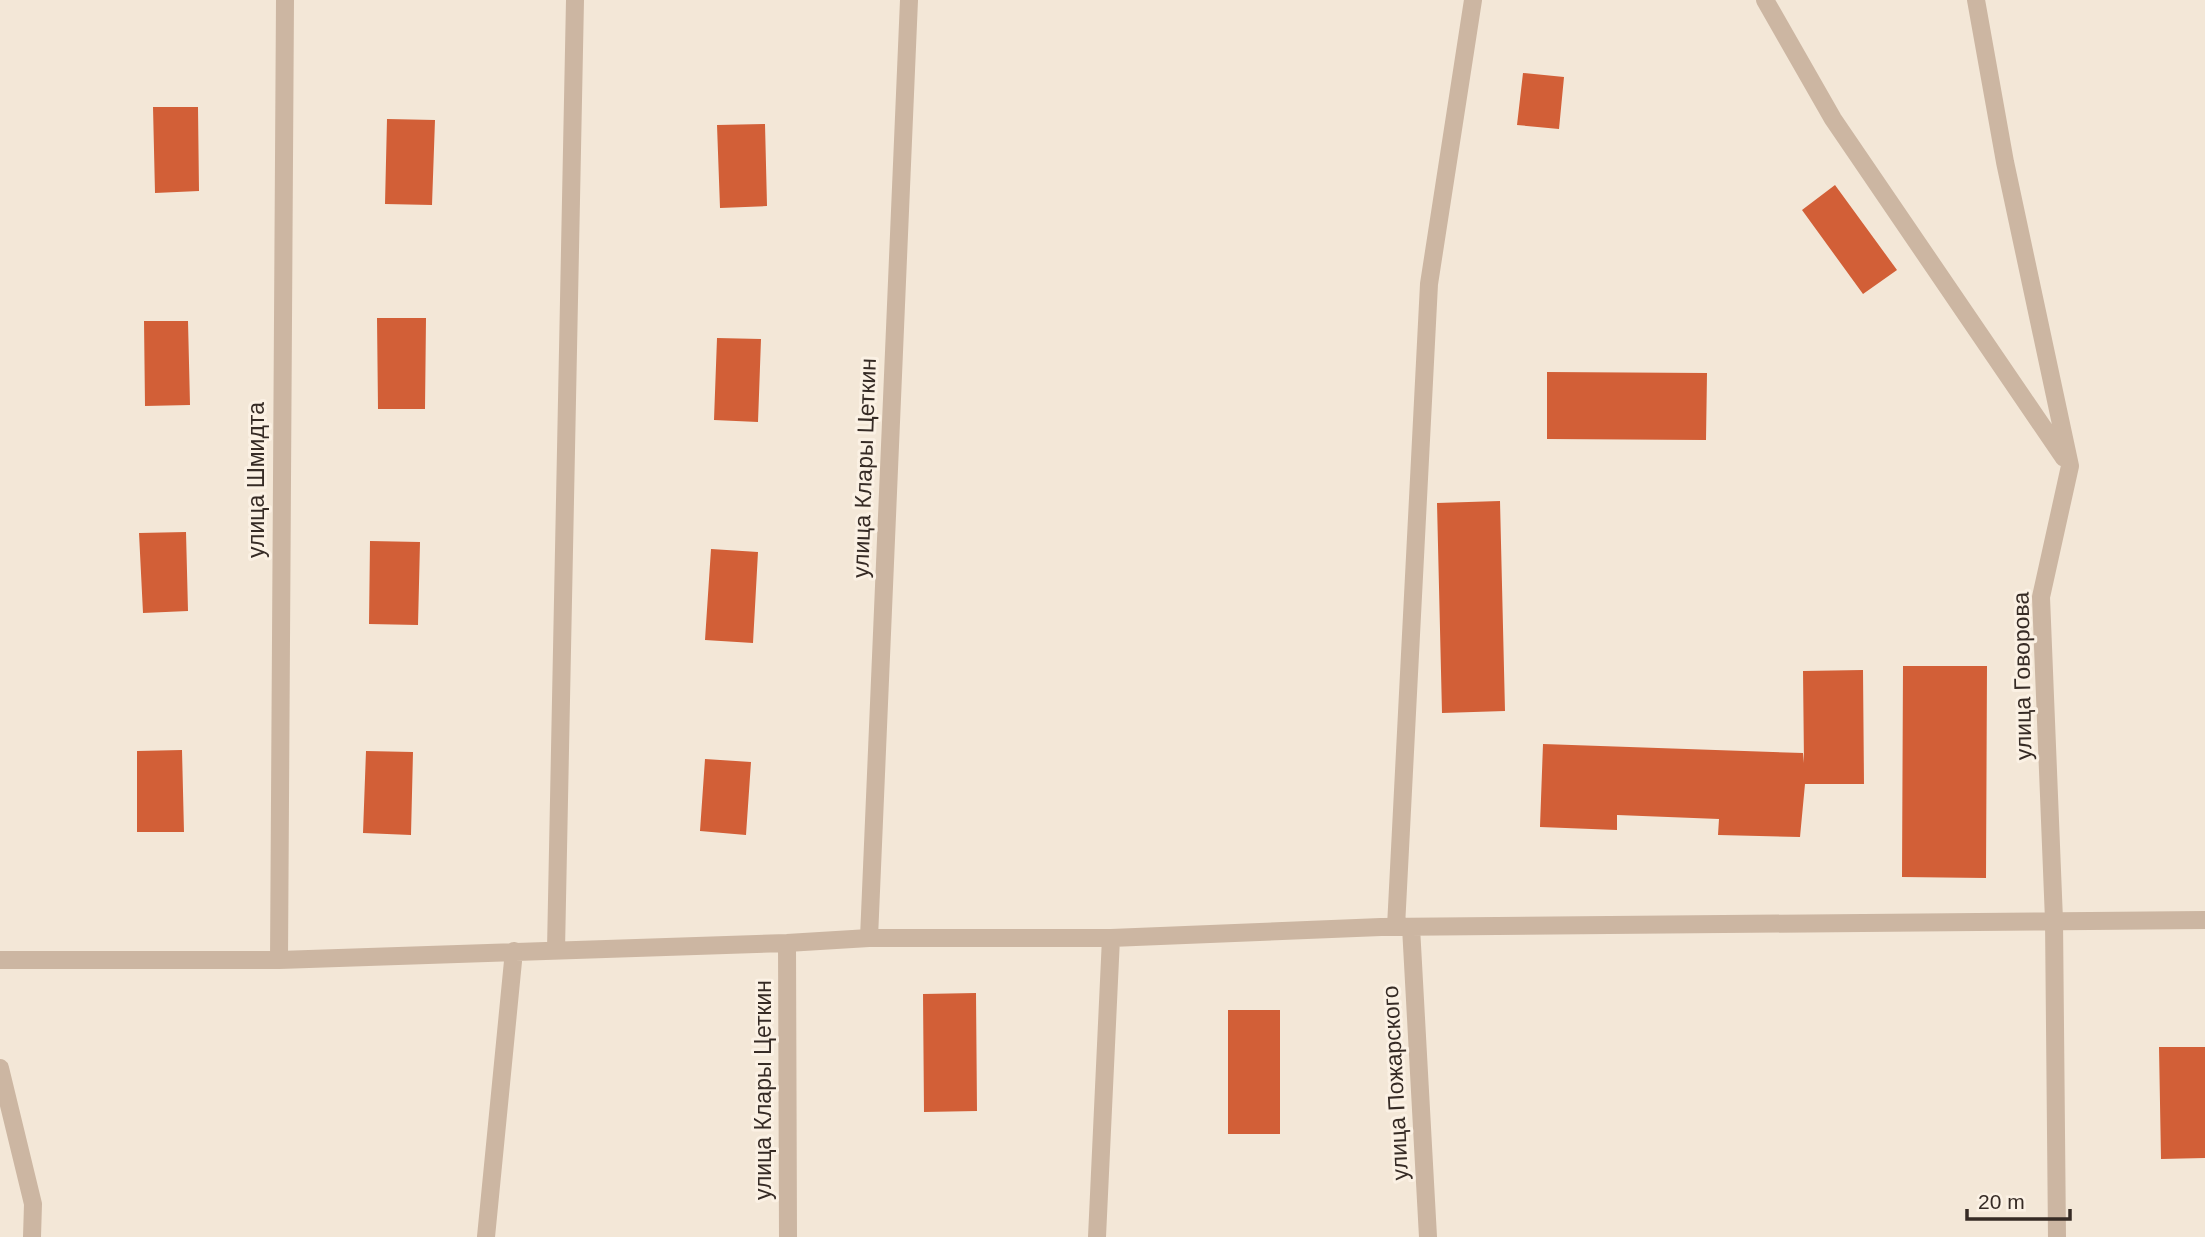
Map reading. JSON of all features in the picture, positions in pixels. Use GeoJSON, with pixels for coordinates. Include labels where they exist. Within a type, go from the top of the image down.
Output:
{"type":"FeatureCollection","features":[{"type":"Feature","properties":{"kind":"street","name":"улица Шмидта"},"geometry":{"type":"LineString","coordinates":[[279,960],[285,0]]}},
{"type":"Feature","properties":{"kind":"street"},"geometry":{"type":"LineString","coordinates":[[556,950],[575,0]]}},
{"type":"Feature","properties":{"kind":"street","name":"улица Клары Цеткин"},"geometry":{"type":"LineString","coordinates":[[869,938],[909,0]]}},
{"type":"Feature","properties":{"kind":"street","name":"улица Пожарского"},"geometry":{"type":"LineString","coordinates":[[1428,1237],[1403,927],[1429,284],[1473,0]]}},
{"type":"Feature","properties":{"kind":"street"},"geometry":{"type":"LineString","coordinates":[[1765,0],[1833,119],[2070,466]]}},
{"type":"Feature","properties":{"kind":"street","name":"улица Говорова"},"geometry":{"type":"LineString","coordinates":[[1976,0],[2005,162],[2070,466],[2040,597],[2054,920],[2057,1237]]}},
{"type":"Feature","properties":{"kind":"street"},"geometry":{"type":"LineString","coordinates":[[0,960],[279,960],[869,938],[1111,938],[1403,927],[2205,919]]}},
{"type":"Feature","properties":{"kind":"street"},"geometry":{"type":"LineString","coordinates":[[1097,1237],[1111,938]]}},
{"type":"Feature","properties":{"kind":"street","name":"улица Клары Цеткин"},"geometry":{"type":"LineString","coordinates":[[787,943],[788,1237]]}},
{"type":"Feature","properties":{"kind":"street"},"geometry":{"type":"LineString","coordinates":[[485,1237],[514,951]]}},
{"type":"Feature","properties":{"kind":"street"},"geometry":{"type":"LineString","coordinates":[[0,1068],[33,1204],[32,1237]]}},
{"type":"Feature","properties":{"kind":"building"},"geometry":{"type":"Polygon","coordinates":[[[1523,73],[1564,77],[1559,129],[1517,125],[1523,73]]]}},
{"type":"Feature","properties":{"kind":"building"},"geometry":{"type":"Polygon","coordinates":[[[153,107],[198,107],[199,191],[155,193],[153,107]]]}},
{"type":"Feature","properties":{"kind":"building"},"geometry":{"type":"Polygon","coordinates":[[[387,119],[435,120],[432,205],[385,204],[387,119]]]}},
{"type":"Feature","properties":{"kind":"building"},"geometry":{"type":"Polygon","coordinates":[[[765,124],[767,206],[720,208],[717,125],[765,124]]]}},
{"type":"Feature","properties":{"kind":"building"},"geometry":{"type":"Polygon","coordinates":[[[1835,185],[1897,270],[1863,294],[1802,210],[1835,185]]]}},
{"type":"Feature","properties":{"kind":"building"},"geometry":{"type":"Polygon","coordinates":[[[377,318],[426,318],[425,409],[378,409],[377,318]]]}},
{"type":"Feature","properties":{"kind":"building"},"geometry":{"type":"Polygon","coordinates":[[[144,321],[188,321],[190,405],[145,406],[144,321]]]}},
{"type":"Feature","properties":{"kind":"building"},"geometry":{"type":"Polygon","coordinates":[[[717,338],[761,339],[758,422],[714,420],[717,338]]]}},
{"type":"Feature","properties":{"kind":"building"},"geometry":{"type":"Polygon","coordinates":[[[1547,372],[1707,373],[1706,440],[1547,439],[1547,372]]]}},
{"type":"Feature","properties":{"kind":"building"},"geometry":{"type":"Polygon","coordinates":[[[1500,501],[1505,711],[1442,713],[1437,503],[1500,501]]]}},
{"type":"Feature","properties":{"kind":"building"},"geometry":{"type":"Polygon","coordinates":[[[186,532],[188,611],[143,613],[139,533],[186,532]]]}},
{"type":"Feature","properties":{"kind":"building"},"geometry":{"type":"Polygon","coordinates":[[[370,541],[420,542],[418,625],[369,624],[370,541]]]}},
{"type":"Feature","properties":{"kind":"building"},"geometry":{"type":"Polygon","coordinates":[[[711,549],[758,552],[753,643],[705,640],[711,549]]]}},
{"type":"Feature","properties":{"kind":"building"},"geometry":{"type":"Polygon","coordinates":[[[1903,666],[1987,666],[1986,878],[1902,877],[1903,666]]]}},
{"type":"Feature","properties":{"kind":"building"},"geometry":{"type":"Polygon","coordinates":[[[1863,670],[1864,784],[1805,784],[1800,837],[1718,835],[1719,819],[1617,815],[1617,830],[1540,827],[1543,744],[1803,753],[1804,763],[1803,671],[1863,670]]]}},
{"type":"Feature","properties":{"kind":"building"},"geometry":{"type":"Polygon","coordinates":[[[182,750],[184,832],[137,832],[137,751],[182,750]]]}},
{"type":"Feature","properties":{"kind":"building"},"geometry":{"type":"Polygon","coordinates":[[[366,751],[413,752],[411,835],[363,833],[366,751]]]}},
{"type":"Feature","properties":{"kind":"building"},"geometry":{"type":"Polygon","coordinates":[[[705,759],[751,762],[746,835],[700,831],[705,759]]]}},
{"type":"Feature","properties":{"kind":"building"},"geometry":{"type":"Polygon","coordinates":[[[976,993],[977,1111],[924,1112],[923,994],[976,993]]]}},
{"type":"Feature","properties":{"kind":"building"},"geometry":{"type":"Polygon","coordinates":[[[1228,1010],[1280,1010],[1280,1134],[1228,1134],[1228,1010]]]}},
{"type":"Feature","properties":{"kind":"building"},"geometry":{"type":"Polygon","coordinates":[[[2159,1047],[2205,1047],[2205,1158],[2161,1159],[2159,1047]]]}}]}
